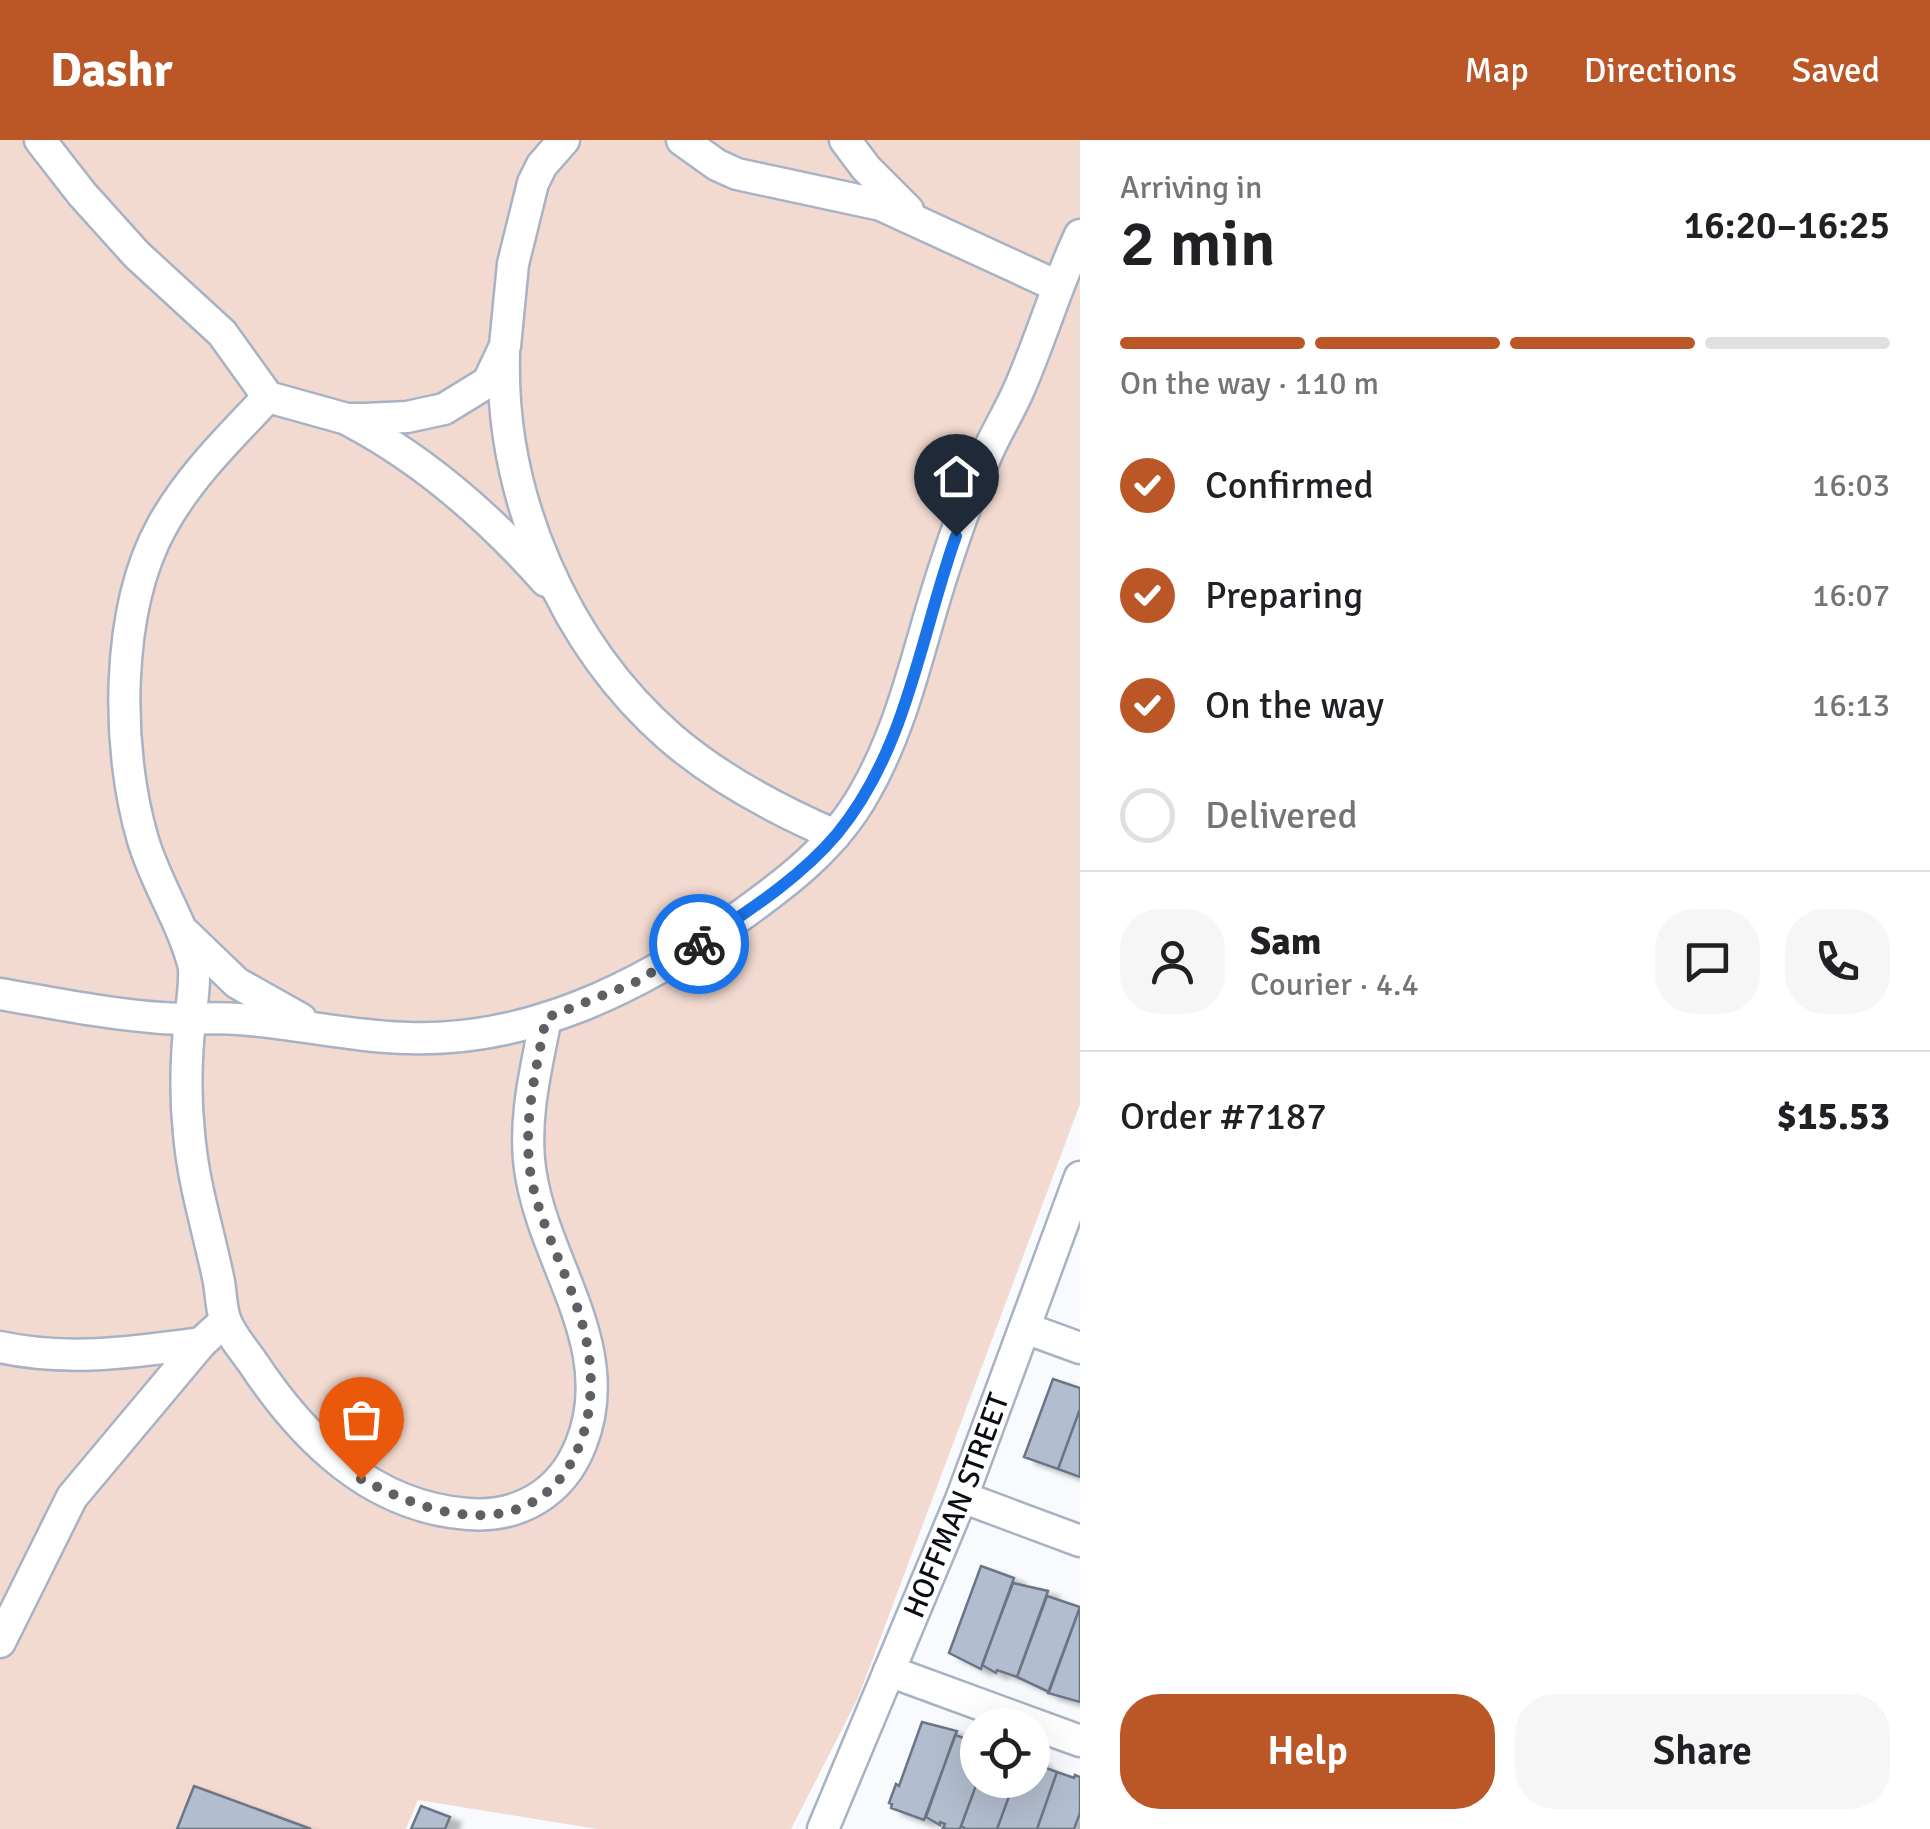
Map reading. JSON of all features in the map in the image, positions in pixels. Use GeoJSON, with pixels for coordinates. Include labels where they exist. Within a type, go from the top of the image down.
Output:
{"type":"FeatureCollection","features":[{"type":"Feature","properties":{"kind":"street"},"geometry":{"type":"LineString","coordinates":[[40,140],[137,255],[222,334],[268,397],[348,419],[411,458],[486,520],[543,577],[615,677],[670,736],[745,790],[836,835]]}},
{"type":"Feature","properties":{"kind":"street"},"geometry":{"type":"LineString","coordinates":[[564,140],[542,166],[525,210],[513,264],[505,346],[505,411],[514,464],[540,550],[572,615]]}},
{"type":"Feature","properties":{"kind":"street"},"geometry":{"type":"LineString","coordinates":[[682,140],[717,165],[738,174],[857,198],[930,227],[1056,286]]}},
{"type":"Feature","properties":{"kind":"street"},"geometry":{"type":"LineString","coordinates":[[844,140],[885,188],[930,227]]}},
{"type":"Feature","properties":{"kind":"street"},"geometry":{"type":"LineString","coordinates":[[0,994],[136,1016],[240,1018],[337,1032],[440,1038],[499,1031],[546,1018],[634,983],[684,954],[788,880],[836,835],[866,792],[905,706],[966,507],[1025,375],[1056,286],[1080,234]]}},
{"type":"Feature","properties":{"kind":"street"},"geometry":{"type":"LineString","coordinates":[[348,419],[407,417],[459,402],[488,382],[505,346]]}},
{"type":"Feature","properties":{"kind":"street"},"geometry":{"type":"LineString","coordinates":[[268,397],[192,481],[160,529],[141,580],[130,632],[126,694],[130,784],[150,863],[194,967],[186,1099],[192,1164],[226,1321],[291,1416],[325,1452],[361,1479],[423,1505],[482,1515],[525,1506],[552,1488],[573,1462],[587,1427],[592,1384],[587,1340],[545,1228],[530,1163],[530,1112],[546,1018]]}},
{"type":"Feature","properties":{"kind":"street"},"geometry":{"type":"LineString","coordinates":[[180,928],[238,983],[288,1014],[337,1032]]}},
{"type":"Feature","properties":{"kind":"street","name":"HOFFMAN STREET"},"geometry":{"type":"LineString","coordinates":[[823,1829],[962,1498],[1080,1177]]}},
{"type":"Feature","properties":{"kind":"street"},"geometry":{"type":"LineString","coordinates":[[0,1642],[72,1496],[201,1343],[226,1321]]}},
{"type":"Feature","properties":{"kind":"street"},"geometry":{"type":"LineString","coordinates":[[1024,1328],[1080,1348]]}},
{"type":"Feature","properties":{"kind":"street"},"geometry":{"type":"LineString","coordinates":[[0,1348],[89,1356],[201,1343]]}},
{"type":"Feature","properties":{"kind":"street"},"geometry":{"type":"LineString","coordinates":[[962,1498],[1080,1541]]}},
{"type":"Feature","properties":{"kind":"street"},"geometry":{"type":"LineString","coordinates":[[889,1671],[1080,1741]]}},
{"type":"Feature","properties":{"kind":"shaded area"},"geometry":{"type":"Polygon","coordinates":[[[0,140],[1080,140],[1080,1104],[858,1698],[791,1829],[597,1829],[418,1800],[406,1829],[0,1829],[0,140]]]}},
{"type":"Feature","properties":{"kind":"building"},"geometry":{"type":"Polygon","coordinates":[[[1053,1379],[1080,1388],[1080,1409],[1058,1469],[1024,1457],[1053,1379]]]}},
{"type":"Feature","properties":{"kind":"building"},"geometry":{"type":"Polygon","coordinates":[[[1080,1409],[1080,1477],[1058,1469],[1080,1409]]]}},
{"type":"Feature","properties":{"kind":"building"},"geometry":{"type":"Polygon","coordinates":[[[981,1566],[1014,1578],[981,1669],[949,1653],[981,1566]]]}},
{"type":"Feature","properties":{"kind":"building"},"geometry":{"type":"Polygon","coordinates":[[[1013,1583],[1048,1591],[1017,1677],[997,1670],[996,1673],[982,1665],[1013,1583]]]}},
{"type":"Feature","properties":{"kind":"building"},"geometry":{"type":"Polygon","coordinates":[[[1047,1596],[1080,1607],[1049,1692],[1017,1677],[1047,1596]]]}},
{"type":"Feature","properties":{"kind":"building"},"geometry":{"type":"Polygon","coordinates":[[[1080,1607],[1080,1702],[1048,1693],[1080,1607]]]}},
{"type":"Feature","properties":{"kind":"building"},"geometry":{"type":"Polygon","coordinates":[[[922,1722],[957,1731],[924,1820],[891,1808],[889,1803],[922,1722]]]}},
{"type":"Feature","properties":{"kind":"building"},"geometry":{"type":"Polygon","coordinates":[[[955,1735],[960,1737],[960,1798],[971,1798],[960,1829],[943,1828],[945,1824],[926,1817],[955,1735]]]}},
{"type":"Feature","properties":{"kind":"building"},"geometry":{"type":"Polygon","coordinates":[[[1050,1769],[1057,1772],[1050,1792],[1050,1769]]]}},
{"type":"Feature","properties":{"kind":"building"},"geometry":{"type":"Polygon","coordinates":[[[1057,1772],[1080,1777],[1080,1813],[1074,1829],[1037,1829],[1057,1772]]]}},
{"type":"Feature","properties":{"kind":"building"},"geometry":{"type":"Polygon","coordinates":[[[194,1786],[311,1829],[177,1829],[194,1786]]]}},
{"type":"Feature","properties":{"kind":"building"},"geometry":{"type":"Polygon","coordinates":[[[971,1798],[1008,1798],[997,1829],[961,1826],[971,1798]]]}},
{"type":"Feature","properties":{"kind":"building"},"geometry":{"type":"Polygon","coordinates":[[[1008,1798],[1048,1798],[1037,1829],[997,1829],[1008,1798]]]}},
{"type":"Feature","properties":{"kind":"building"},"geometry":{"type":"Polygon","coordinates":[[[421,1806],[450,1817],[445,1829],[411,1829],[421,1806]]]}},
{"type":"Feature","properties":{"kind":"way so far"},"geometry":{"type":"LineString","coordinates":[[361,1479],[435,1509],[482,1515],[504,1513],[543,1496],[573,1462],[587,1427],[591,1363],[579,1312],[537,1203],[528,1150],[532,1098],[546,1018],[634,983],[699,944]]}},
{"type":"Feature","properties":{"kind":"route"},"geometry":{"type":"LineString","coordinates":[[699,944],[804,867],[836,835],[866,792],[905,706],[956,536]]}}]}
